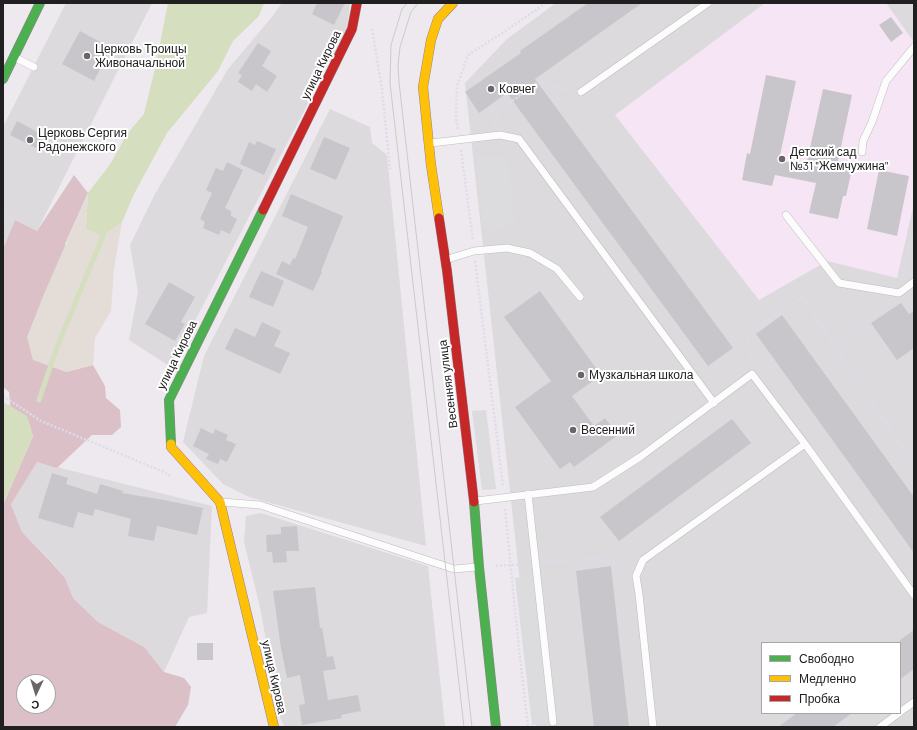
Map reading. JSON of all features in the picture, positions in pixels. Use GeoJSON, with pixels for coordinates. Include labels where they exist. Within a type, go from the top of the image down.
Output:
{"type":"FeatureCollection","features":[{"type":"Feature","properties":{"kind":"street"},"geometry":{"type":"LineString","coordinates":[[3,79],[40,3]]}},
{"type":"Feature","properties":{"kind":"street","name":"улица Кирова"},"geometry":{"type":"LineString","coordinates":[[274,727],[220,502],[171,446],[169,400],[352,29],[357,3]]}},
{"type":"Feature","properties":{"kind":"street","name":"Весенняя улица"},"geometry":{"type":"LineString","coordinates":[[452,3],[438,20],[431,40],[423,87],[428,144],[445,259],[474,501],[479,567],[496,727]]}},
{"type":"Feature","properties":{"kind":"lane"},"geometry":{"type":"LineString","coordinates":[[581,92],[708,3]]}},
{"type":"Feature","properties":{"kind":"lane"},"geometry":{"type":"LineString","coordinates":[[862,152],[863,141],[872,122],[886,80],[914,47]]}},
{"type":"Feature","properties":{"kind":"lane"},"geometry":{"type":"LineString","coordinates":[[14,57],[34,67]]}},
{"type":"Feature","properties":{"kind":"lane"},"geometry":{"type":"LineString","coordinates":[[428,144],[500,135],[519,139],[714,403]]}},
{"type":"Feature","properties":{"kind":"lane"},"geometry":{"type":"LineString","coordinates":[[786,215],[839,283],[899,293],[914,282]]}},
{"type":"Feature","properties":{"kind":"lane"},"geometry":{"type":"LineString","coordinates":[[445,259],[474,251],[507,248],[530,253],[557,269],[580,297]]}},
{"type":"Feature","properties":{"kind":"lane"},"geometry":{"type":"LineString","coordinates":[[474,501],[593,487],[640,457],[752,374],[805,444],[914,595]]}},
{"type":"Feature","properties":{"kind":"lane"},"geometry":{"type":"LineString","coordinates":[[653,727],[636,576],[643,560],[805,444]]}},
{"type":"Feature","properties":{"kind":"lane"},"geometry":{"type":"LineString","coordinates":[[528,494],[553,722]]}},
{"type":"Feature","properties":{"kind":"lane"},"geometry":{"type":"LineString","coordinates":[[220,502],[260,505],[454,569],[479,567]]}},
{"type":"Feature","properties":{"kind":"lane"},"geometry":{"type":"LineString","coordinates":[[901,712],[914,702]]}},
{"type":"Feature","properties":{"kind":"lane"},"geometry":{"type":"LineString","coordinates":[[880,727],[898,714]]}},
{"type":"Feature","properties":{"kind":"path"},"geometry":{"type":"LineString","coordinates":[[528,727],[504,497],[460,140],[456,119],[457,86],[468,55],[502,34],[546,3]]}},
{"type":"Feature","properties":{"kind":"path"},"geometry":{"type":"LineString","coordinates":[[903,3],[914,17]]}},
{"type":"Feature","properties":{"kind":"path"},"geometry":{"type":"LineString","coordinates":[[372,28],[382,89],[390,169]]}},
{"type":"Feature","properties":{"kind":"path"},"geometry":{"type":"LineString","coordinates":[[488,136],[499,111],[538,82],[581,92]]}},
{"type":"Feature","properties":{"kind":"path"},"geometry":{"type":"LineString","coordinates":[[752,374],[747,334],[803,297],[914,466]]}},
{"type":"Feature","properties":{"kind":"path"},"geometry":{"type":"LineString","coordinates":[[3,396],[41,421],[164,472],[176,479]]}},
{"type":"Feature","properties":{"kind":"path"},"geometry":{"type":"LineString","coordinates":[[547,562],[608,558],[636,576]]}},
{"type":"Feature","properties":{"kind":"shaded area"},"geometry":{"type":"Polygon","coordinates":[[[66,3],[152,3],[37,231],[3,214],[3,127],[66,3]]]}},
{"type":"Feature","properties":{"kind":"shaded area"},"geometry":{"type":"Polygon","coordinates":[[[168,3],[264,3],[259,16],[233,41],[218,71],[167,133],[134,194],[122,222],[103,236],[86,229],[88,193],[111,163],[127,134],[144,114],[168,3]]]}},
{"type":"Feature","properties":{"kind":"shaded area"},"geometry":{"type":"Polygon","coordinates":[[[282,3],[350,3],[347,28],[171,367],[129,340],[138,292],[130,245],[155,194],[228,69],[282,3]]]}},
{"type":"Feature","properties":{"kind":"shaded area"},"geometry":{"type":"Polygon","coordinates":[[[556,3],[914,3],[914,727],[536,727],[465,83],[507,39],[556,3]]]}},
{"type":"Feature","properties":{"kind":"shaded area","name":"Детский сад №31 \"Жемчужина\""},"geometry":{"type":"Polygon","coordinates":[[[765,3],[886,3],[914,42],[914,203],[897,278],[827,261],[759,300],[615,115],[765,3]]]}},
{"type":"Feature","properties":{"kind":"shaded area"},"geometry":{"type":"Polygon","coordinates":[[[330,109],[370,127],[372,143],[387,155],[426,546],[249,497],[223,484],[183,442],[204,356],[330,109]]]}},
{"type":"Feature","properties":{"kind":"shaded area"},"geometry":{"type":"Polygon","coordinates":[[[506,156],[516,223],[498,230],[484,230],[476,157],[506,156]]]}},
{"type":"Feature","properties":{"kind":"shaded area"},"geometry":{"type":"Polygon","coordinates":[[[74,175],[88,193],[65,244],[66,372],[93,365],[105,386],[106,398],[120,410],[121,427],[112,435],[92,435],[57,468],[37,462],[11,504],[22,532],[65,578],[73,598],[98,622],[144,647],[164,672],[184,678],[191,687],[188,705],[175,727],[3,727],[3,505],[33,436],[27,417],[10,406],[9,392],[3,387],[3,249],[15,220],[37,231],[74,175]]]}},
{"type":"Feature","properties":{"kind":"shaded area"},"geometry":{"type":"Polygon","coordinates":[[[88,193],[86,229],[103,236],[122,222],[114,269],[111,311],[95,338],[93,365],[66,372],[33,360],[27,337],[88,193]]]}},
{"type":"Feature","properties":{"kind":"shaded area"},"geometry":{"type":"Polygon","coordinates":[[[3,214],[15,220],[3,249],[3,214]]]}},
{"type":"Feature","properties":{"kind":"shaded area"},"geometry":{"type":"Polygon","coordinates":[[[3,402],[27,416],[33,436],[3,505],[3,402]]]}},
{"type":"Feature","properties":{"kind":"shaded area"},"geometry":{"type":"Polygon","coordinates":[[[486,410],[496,489],[482,490],[472,411],[486,410]]]}},
{"type":"Feature","properties":{"kind":"shaded area"},"geometry":{"type":"Polygon","coordinates":[[[37,462],[212,506],[207,613],[189,617],[164,672],[144,647],[98,622],[73,598],[65,578],[52,562],[22,532],[11,503],[37,462]]]}},
{"type":"Feature","properties":{"kind":"shaded area"},"geometry":{"type":"Polygon","coordinates":[[[261,513],[428,566],[445,727],[285,727],[280,718],[260,607],[244,542],[246,516],[261,513]]]}},
{"type":"Feature","properties":{"kind":"shaded area"},"geometry":{"type":"Polygon","coordinates":[[[537,575],[553,722],[532,725],[515,578],[537,575]]]}},
{"type":"Feature","properties":{"kind":"building"},"geometry":{"type":"Polygon","coordinates":[[[317,3],[345,3],[334,25],[312,14],[317,3]]]}},
{"type":"Feature","properties":{"kind":"building"},"geometry":{"type":"Polygon","coordinates":[[[588,3],[642,3],[535,79],[733,348],[708,366],[507,93],[479,113],[465,92],[521,53],[520,51],[588,3]]]}},
{"type":"Feature","properties":{"kind":"building"},"geometry":{"type":"Polygon","coordinates":[[[891,17],[903,33],[891,42],[879,25],[891,17]]]}},
{"type":"Feature","properties":{"kind":"building","name":"Церковь Троицы Живоначальной"},"geometry":{"type":"Polygon","coordinates":[[[80,31],[111,48],[94,81],[62,64],[80,31]]]}},
{"type":"Feature","properties":{"kind":"building"},"geometry":{"type":"Polygon","coordinates":[[[258,43],[271,51],[262,66],[277,76],[267,92],[256,84],[252,91],[238,82],[242,75],[238,73],[258,43]]]}},
{"type":"Feature","properties":{"kind":"building"},"geometry":{"type":"Polygon","coordinates":[[[766,75],[796,81],[779,160],[806,166],[823,89],[852,95],[838,161],[853,165],[846,196],[843,196],[838,219],[809,213],[816,183],[775,175],[772,186],[742,180],[747,153],[750,154],[766,75]]]}},
{"type":"Feature","properties":{"kind":"building","name":"Церковь Сергия Радонежского"},"geometry":{"type":"Polygon","coordinates":[[[17,121],[43,135],[36,148],[10,135],[17,121]]]}},
{"type":"Feature","properties":{"kind":"building"},"geometry":{"type":"Polygon","coordinates":[[[324,137],[350,148],[336,180],[310,169],[324,137]]]}},
{"type":"Feature","properties":{"kind":"building"},"geometry":{"type":"Polygon","coordinates":[[[257,141],[276,149],[264,175],[240,164],[249,142],[255,145],[257,141]]]}},
{"type":"Feature","properties":{"kind":"building"},"geometry":{"type":"Polygon","coordinates":[[[227,162],[243,170],[225,208],[231,211],[231,216],[237,219],[230,234],[221,230],[219,235],[203,228],[205,222],[200,219],[212,193],[206,190],[216,168],[223,171],[227,162]]]}},
{"type":"Feature","properties":{"kind":"building"},"geometry":{"type":"Polygon","coordinates":[[[879,170],[909,176],[897,236],[867,229],[879,170]]]}},
{"type":"Feature","properties":{"kind":"building"},"geometry":{"type":"Polygon","coordinates":[[[291,194],[343,216],[321,271],[322,272],[313,291],[276,274],[282,261],[290,265],[293,258],[295,259],[308,227],[282,216],[291,194]]]}},
{"type":"Feature","properties":{"kind":"building"},"geometry":{"type":"Polygon","coordinates":[[[261,271],[284,281],[273,307],[249,297],[261,271]]]}},
{"type":"Feature","properties":{"kind":"building"},"geometry":{"type":"Polygon","coordinates":[[[169,282],[195,297],[181,322],[185,324],[175,341],[145,324],[169,282]]]}},
{"type":"Feature","properties":{"kind":"building"},"geometry":{"type":"Polygon","coordinates":[[[540,291],[601,375],[572,396],[594,426],[605,418],[618,435],[574,467],[570,462],[560,469],[515,407],[551,381],[504,317],[540,291]]]}},
{"type":"Feature","properties":{"kind":"building"},"geometry":{"type":"Polygon","coordinates":[[[901,303],[909,314],[914,311],[914,348],[897,360],[871,323],[901,303]]]}},
{"type":"Feature","properties":{"kind":"building"},"geometry":{"type":"Polygon","coordinates":[[[782,315],[914,497],[914,553],[756,334],[782,315]]]}},
{"type":"Feature","properties":{"kind":"building"},"geometry":{"type":"Polygon","coordinates":[[[262,322],[281,331],[274,346],[290,353],[280,374],[225,349],[235,328],[255,337],[262,322]]]}},
{"type":"Feature","properties":{"kind":"building"},"geometry":{"type":"Polygon","coordinates":[[[732,419],[751,443],[619,541],[600,517],[732,419]]]}},
{"type":"Feature","properties":{"kind":"building"},"geometry":{"type":"Polygon","coordinates":[[[201,428],[213,434],[215,429],[228,435],[226,440],[236,444],[227,462],[220,459],[218,464],[206,459],[209,454],[193,446],[201,428]]]}},
{"type":"Feature","properties":{"kind":"building"},"geometry":{"type":"Polygon","coordinates":[[[52,473],[68,478],[66,484],[97,494],[100,484],[123,491],[122,493],[203,508],[197,535],[157,526],[154,541],[128,536],[131,519],[95,509],[93,516],[78,512],[73,528],[38,518],[52,473]]]}},
{"type":"Feature","properties":{"kind":"building"},"geometry":{"type":"Polygon","coordinates":[[[297,526],[299,551],[286,551],[287,562],[273,563],[272,552],[267,552],[266,535],[281,534],[281,527],[297,526]]]}},
{"type":"Feature","properties":{"kind":"building"},"geometry":{"type":"Polygon","coordinates":[[[611,566],[629,727],[594,727],[576,571],[611,566]]]}},
{"type":"Feature","properties":{"kind":"building"},"geometry":{"type":"Polygon","coordinates":[[[315,587],[320,628],[322,628],[327,657],[333,656],[336,669],[323,671],[328,700],[358,695],[361,711],[341,715],[342,718],[302,725],[299,705],[305,704],[300,675],[287,678],[273,591],[315,587]]]}},
{"type":"Feature","properties":{"kind":"building"},"geometry":{"type":"Polygon","coordinates":[[[914,630],[914,669],[901,678],[901,642],[900,640],[914,630]]]}},
{"type":"Feature","properties":{"kind":"building"},"geometry":{"type":"Polygon","coordinates":[[[197,643],[213,643],[213,660],[197,660],[197,643]]]}},
{"type":"Feature","properties":{"kind":"building"},"geometry":{"type":"Polygon","coordinates":[[[796,714],[851,714],[833,727],[778,727],[796,714]]]}},
{"type":"Feature","properties":{"kind":"waterway"},"geometry":{"type":"LineString","coordinates":[[39,400],[57,347],[103,236]]}},
{"type":"Feature","properties":{"kind":"tram line"},"geometry":{"type":"LineString","coordinates":[[407,3],[402,9],[391,45],[390,83],[464,727]]}},
{"type":"Feature","properties":{"kind":"tram line"},"geometry":{"type":"LineString","coordinates":[[418,3],[411,12],[400,47],[398,65],[399,82],[472,727]]}},
{"type":"Feature","properties":{"kind":"traffic: fast"},"geometry":{"type":"LineString","coordinates":[[3,79],[40,3]]}},
{"type":"Feature","properties":{"kind":"traffic: fast"},"geometry":{"type":"LineString","coordinates":[[171,444],[169,400],[263,210]]}},
{"type":"Feature","properties":{"kind":"traffic: fast"},"geometry":{"type":"LineString","coordinates":[[474,502],[479,567],[496,727]]}},
{"type":"Feature","properties":{"kind":"traffic: slow"},"geometry":{"type":"LineString","coordinates":[[439,218],[431,165],[423,87],[431,40],[438,19],[453,3]]}},
{"type":"Feature","properties":{"kind":"traffic: slow"},"geometry":{"type":"LineString","coordinates":[[171,444],[171,447],[220,502],[274,727]]}},
{"type":"Feature","properties":{"kind":"traffic: jam"},"geometry":{"type":"LineString","coordinates":[[263,210],[352,29],[357,3]]}},
{"type":"Feature","properties":{"kind":"traffic: jam"},"geometry":{"type":"LineString","coordinates":[[439,218],[447,271],[474,502]]}},
{"type":"Feature","properties":{"kind":"place","name":"Церковь Троицы Живоначальной"},"geometry":{"type":"Point","coordinates":[87,56]}},
{"type":"Feature","properties":{"kind":"place","name":"Ковчег"},"geometry":{"type":"Point","coordinates":[491,89]}},
{"type":"Feature","properties":{"kind":"place","name":"Церковь Сергия Радонежского"},"geometry":{"type":"Point","coordinates":[30,140]}},
{"type":"Feature","properties":{"kind":"place","name":"Детский сад №31 \"Жемчужина\""},"geometry":{"type":"Point","coordinates":[782,159]}},
{"type":"Feature","properties":{"kind":"place","name":"Музкальная школа"},"geometry":{"type":"Point","coordinates":[581,375]}},
{"type":"Feature","properties":{"kind":"place","name":"Весенний"},"geometry":{"type":"Point","coordinates":[573,430]}}]}
